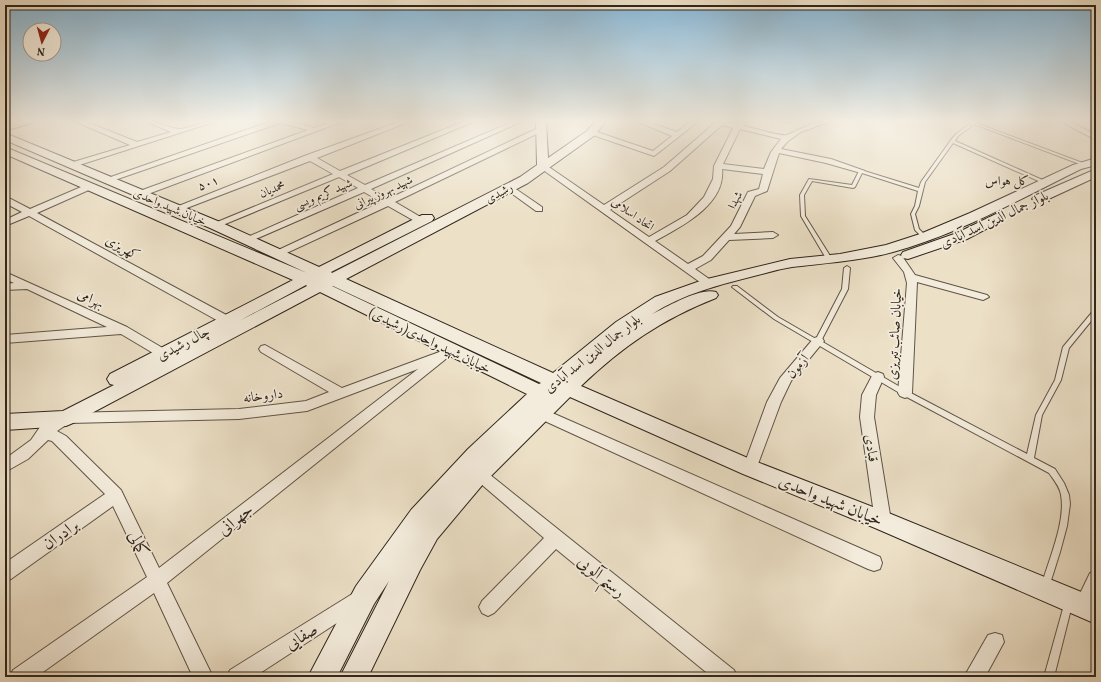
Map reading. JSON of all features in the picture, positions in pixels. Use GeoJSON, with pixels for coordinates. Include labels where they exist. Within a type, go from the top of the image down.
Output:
{"type":"FeatureCollection","features":[{"type":"Feature","properties":{"kind":"main road","name":"خیابان شهید واحدی"},"geometry":{"type":"LineString","coordinates":[[11,153],[88,187],[322,276]]}},
{"type":"Feature","properties":{"kind":"main road","name":"خیابان شهید واحدی"},"geometry":{"type":"LineString","coordinates":[[44,153],[215,226],[278,254],[322,276]]}},
{"type":"Feature","properties":{"kind":"main road"},"geometry":{"type":"LineString","coordinates":[[543,153],[544,166]]}},
{"type":"Feature","properties":{"kind":"main road"},"geometry":{"type":"LineString","coordinates":[[544,166],[562,153]]}},
{"type":"Feature","properties":{"kind":"main road","name":"رشیدی"},"geometry":{"type":"LineString","coordinates":[[322,276],[334,268],[338,272],[349,272],[510,188],[544,166]]}},
{"type":"Feature","properties":{"kind":"main road","name":"رشیدی"},"geometry":{"type":"LineString","coordinates":[[322,276],[421,221],[514,174],[544,166]]}},
{"type":"Feature","properties":{"kind":"main road","name":"بلوار جمال الدین اسد آبادی"},"geometry":{"type":"LineString","coordinates":[[322,677],[365,596],[419,517],[475,455],[551,394],[642,326],[682,305],[735,287],[794,273],[848,268],[898,258],[975,216],[1045,182],[1077,167],[1093,166]]}},
{"type":"Feature","properties":{"kind":"main road","name":"بلوار جمال الدین اسد آبادی"},"geometry":{"type":"LineString","coordinates":[[354,677],[402,581],[429,533],[479,474],[551,394],[622,326],[640,314],[679,293],[708,283],[790,263],[829,259],[962,236],[1093,166]]}},
{"type":"Feature","properties":{"kind":"main road","name":"چال رشیدی"},"geometry":{"type":"LineString","coordinates":[[52,425],[322,276]]}},
{"type":"Feature","properties":{"kind":"main road","name":"خیابان شهید واحدی(رشیدی)"},"geometry":{"type":"LineString","coordinates":[[322,276],[450,352],[551,394]]}},
{"type":"Feature","properties":{"kind":"main road","name":"خیابان شهید واحدی(رشیدی)"},"geometry":{"type":"LineString","coordinates":[[322,276],[394,309],[551,394]]}},
{"type":"Feature","properties":{"kind":"main road","name":"چال رشیدی"},"geometry":{"type":"LineString","coordinates":[[52,425],[162,353],[226,320],[282,299]]}},
{"type":"Feature","properties":{"kind":"main road","name":"خیابان شهید واحدی"},"geometry":{"type":"LineString","coordinates":[[551,394],[750,468],[883,521],[1044,590],[1083,605]]}},
{"type":"Feature","properties":{"kind":"main road"},"geometry":{"type":"LineString","coordinates":[[5,422],[52,425]]}},
{"type":"Feature","properties":{"kind":"street"},"geometry":{"type":"LineString","coordinates":[[73,165],[112,153]]}},
{"type":"Feature","properties":{"kind":"street"},"geometry":{"type":"LineString","coordinates":[[106,180],[185,153]]}},
{"type":"Feature","properties":{"kind":"street"},"geometry":{"type":"LineString","coordinates":[[140,194],[253,153]]}},
{"type":"Feature","properties":{"kind":"street","name":"۵۰۱"},"geometry":{"type":"LineString","coordinates":[[176,209],[321,153]]}},
{"type":"Feature","properties":{"kind":"street","name":"محمدیان"},"geometry":{"type":"LineString","coordinates":[[215,226],[393,153]]}},
{"type":"Feature","properties":{"kind":"street","name":"شهید کریم ویسی"},"geometry":{"type":"LineString","coordinates":[[246,240],[448,153]]}},
{"type":"Feature","properties":{"kind":"street","name":"شهید بهروز پیرانی"},"geometry":{"type":"LineString","coordinates":[[278,254],[389,203],[487,153]]}},
{"type":"Feature","properties":{"kind":"street"},"geometry":{"type":"LineString","coordinates":[[604,209],[661,174],[687,153]]}},
{"type":"Feature","properties":{"kind":"street"},"geometry":{"type":"LineString","coordinates":[[649,241],[694,215],[711,193],[720,173],[718,166],[725,153]]}},
{"type":"Feature","properties":{"kind":"street","name":"شهدا"},"geometry":{"type":"LineString","coordinates":[[688,269],[708,258],[735,227],[750,194],[762,191],[776,153]]}},
{"type":"Feature","properties":{"kind":"street"},"geometry":{"type":"LineString","coordinates":[[790,153],[828,161],[861,171]]}},
{"type":"Feature","properties":{"kind":"street"},"geometry":{"type":"LineString","coordinates":[[310,157],[364,190],[421,221]]}},
{"type":"Feature","properties":{"kind":"street","name":"اتحاد اسلامی"},"geometry":{"type":"LineString","coordinates":[[544,166],[708,283]]}},
{"type":"Feature","properties":{"kind":"street"},"geometry":{"type":"LineString","coordinates":[[718,166],[768,172]]}},
{"type":"Feature","properties":{"kind":"street"},"geometry":{"type":"LineString","coordinates":[[5,223],[88,187]]}},
{"type":"Feature","properties":{"kind":"street"},"geometry":{"type":"LineString","coordinates":[[510,188],[540,208]]}},
{"type":"Feature","properties":{"kind":"street","name":"کهریزی"},"geometry":{"type":"LineString","coordinates":[[5,198],[226,320]]}},
{"type":"Feature","properties":{"kind":"street"},"geometry":{"type":"LineString","coordinates":[[726,237],[773,235]]}},
{"type":"Feature","properties":{"kind":"street","name":"خیابان صائب تبریزی"},"geometry":{"type":"LineString","coordinates":[[898,258],[911,277],[912,283],[905,393]]}},
{"type":"Feature","properties":{"kind":"street","name":"بهرامی"},"geometry":{"type":"LineString","coordinates":[[5,274],[123,330],[162,353]]}},
{"type":"Feature","properties":{"kind":"street"},"geometry":{"type":"LineString","coordinates":[[911,277],[983,297]]}},
{"type":"Feature","properties":{"kind":"street"},"geometry":{"type":"LineString","coordinates":[[5,287],[29,286]]}},
{"type":"Feature","properties":{"kind":"street"},"geometry":{"type":"LineString","coordinates":[[5,339],[123,330]]}},
{"type":"Feature","properties":{"kind":"street","name":"آزمون"},"geometry":{"type":"LineString","coordinates":[[750,468],[774,402],[786,378],[818,341]]}},
{"type":"Feature","properties":{"kind":"street"},"geometry":{"type":"LineString","coordinates":[[265,348],[341,393]]}},
{"type":"Feature","properties":{"kind":"street","name":"داروخانه"},"geometry":{"type":"LineString","coordinates":[[52,425],[239,414],[307,406],[450,352]]}},
{"type":"Feature","properties":{"kind":"street","name":"جهرانی"},"geometry":{"type":"LineString","coordinates":[[20,677],[156,580],[450,352]]}},
{"type":"Feature","properties":{"kind":"street","name":"قبادی"},"geometry":{"type":"LineString","coordinates":[[878,377],[869,395],[867,417],[883,521]]}},
{"type":"Feature","properties":{"kind":"street"},"geometry":{"type":"LineString","coordinates":[[551,394],[874,563]]}},
{"type":"Feature","properties":{"kind":"street"},"geometry":{"type":"LineString","coordinates":[[5,466],[24,455],[52,425]]}},
{"type":"Feature","properties":{"kind":"street","name":"کمالی"},"geometry":{"type":"LineString","coordinates":[[52,425],[56,436],[116,496],[203,677]]}},
{"type":"Feature","properties":{"kind":"street","name":"رستم آلویی"},"geometry":{"type":"LineString","coordinates":[[479,474],[555,538],[727,677]]}},
{"type":"Feature","properties":{"kind":"street","name":"برادران"},"geometry":{"type":"LineString","coordinates":[[5,573],[116,496]]}},
{"type":"Feature","properties":{"kind":"street"},"geometry":{"type":"LineString","coordinates":[[488,607],[555,538]]}},
{"type":"Feature","properties":{"kind":"street"},"geometry":{"type":"LineString","coordinates":[[1083,605],[1096,579]]}},
{"type":"Feature","properties":{"kind":"street","name":"صفایی"},"geometry":{"type":"LineString","coordinates":[[237,677],[365,596]]}},
{"type":"Feature","properties":{"kind":"street"},"geometry":{"type":"LineString","coordinates":[[974,677],[995,642]]}},
{"type":"Feature","properties":{"kind":"lane"},"geometry":{"type":"LineString","coordinates":[[931,241],[917,230],[913,214],[918,207],[919,190],[923,182],[944,153]]}},
{"type":"Feature","properties":{"kind":"lane"},"geometry":{"type":"LineString","coordinates":[[979,153],[1045,182]]}},
{"type":"Feature","properties":{"kind":"lane"},"geometry":{"type":"LineString","coordinates":[[1058,153],[1093,166]]}},
{"type":"Feature","properties":{"kind":"lane"},"geometry":{"type":"LineString","coordinates":[[829,259],[803,216],[802,195],[811,180],[853,187],[861,171],[919,190]]}},
{"type":"Feature","properties":{"kind":"lane","name":"آزمون"},"geometry":{"type":"LineString","coordinates":[[818,341],[845,289],[848,268]]}},
{"type":"Feature","properties":{"kind":"lane"},"geometry":{"type":"LineString","coordinates":[[735,287],[776,318],[818,341],[905,393],[1052,471],[1059,480],[1066,495],[1066,510],[1044,590]]}},
{"type":"Feature","properties":{"kind":"lane"},"geometry":{"type":"LineString","coordinates":[[1030,458],[1039,415],[1058,380],[1066,347],[1096,311]]}},
{"type":"Feature","properties":{"kind":"lane"},"geometry":{"type":"LineString","coordinates":[[1049,677],[1083,605]]}},
{"type":"Feature","properties":{"kind":"district","name":"کل هواس"},"geometry":{"type":"Point","coordinates":[1007,180]}}]}
